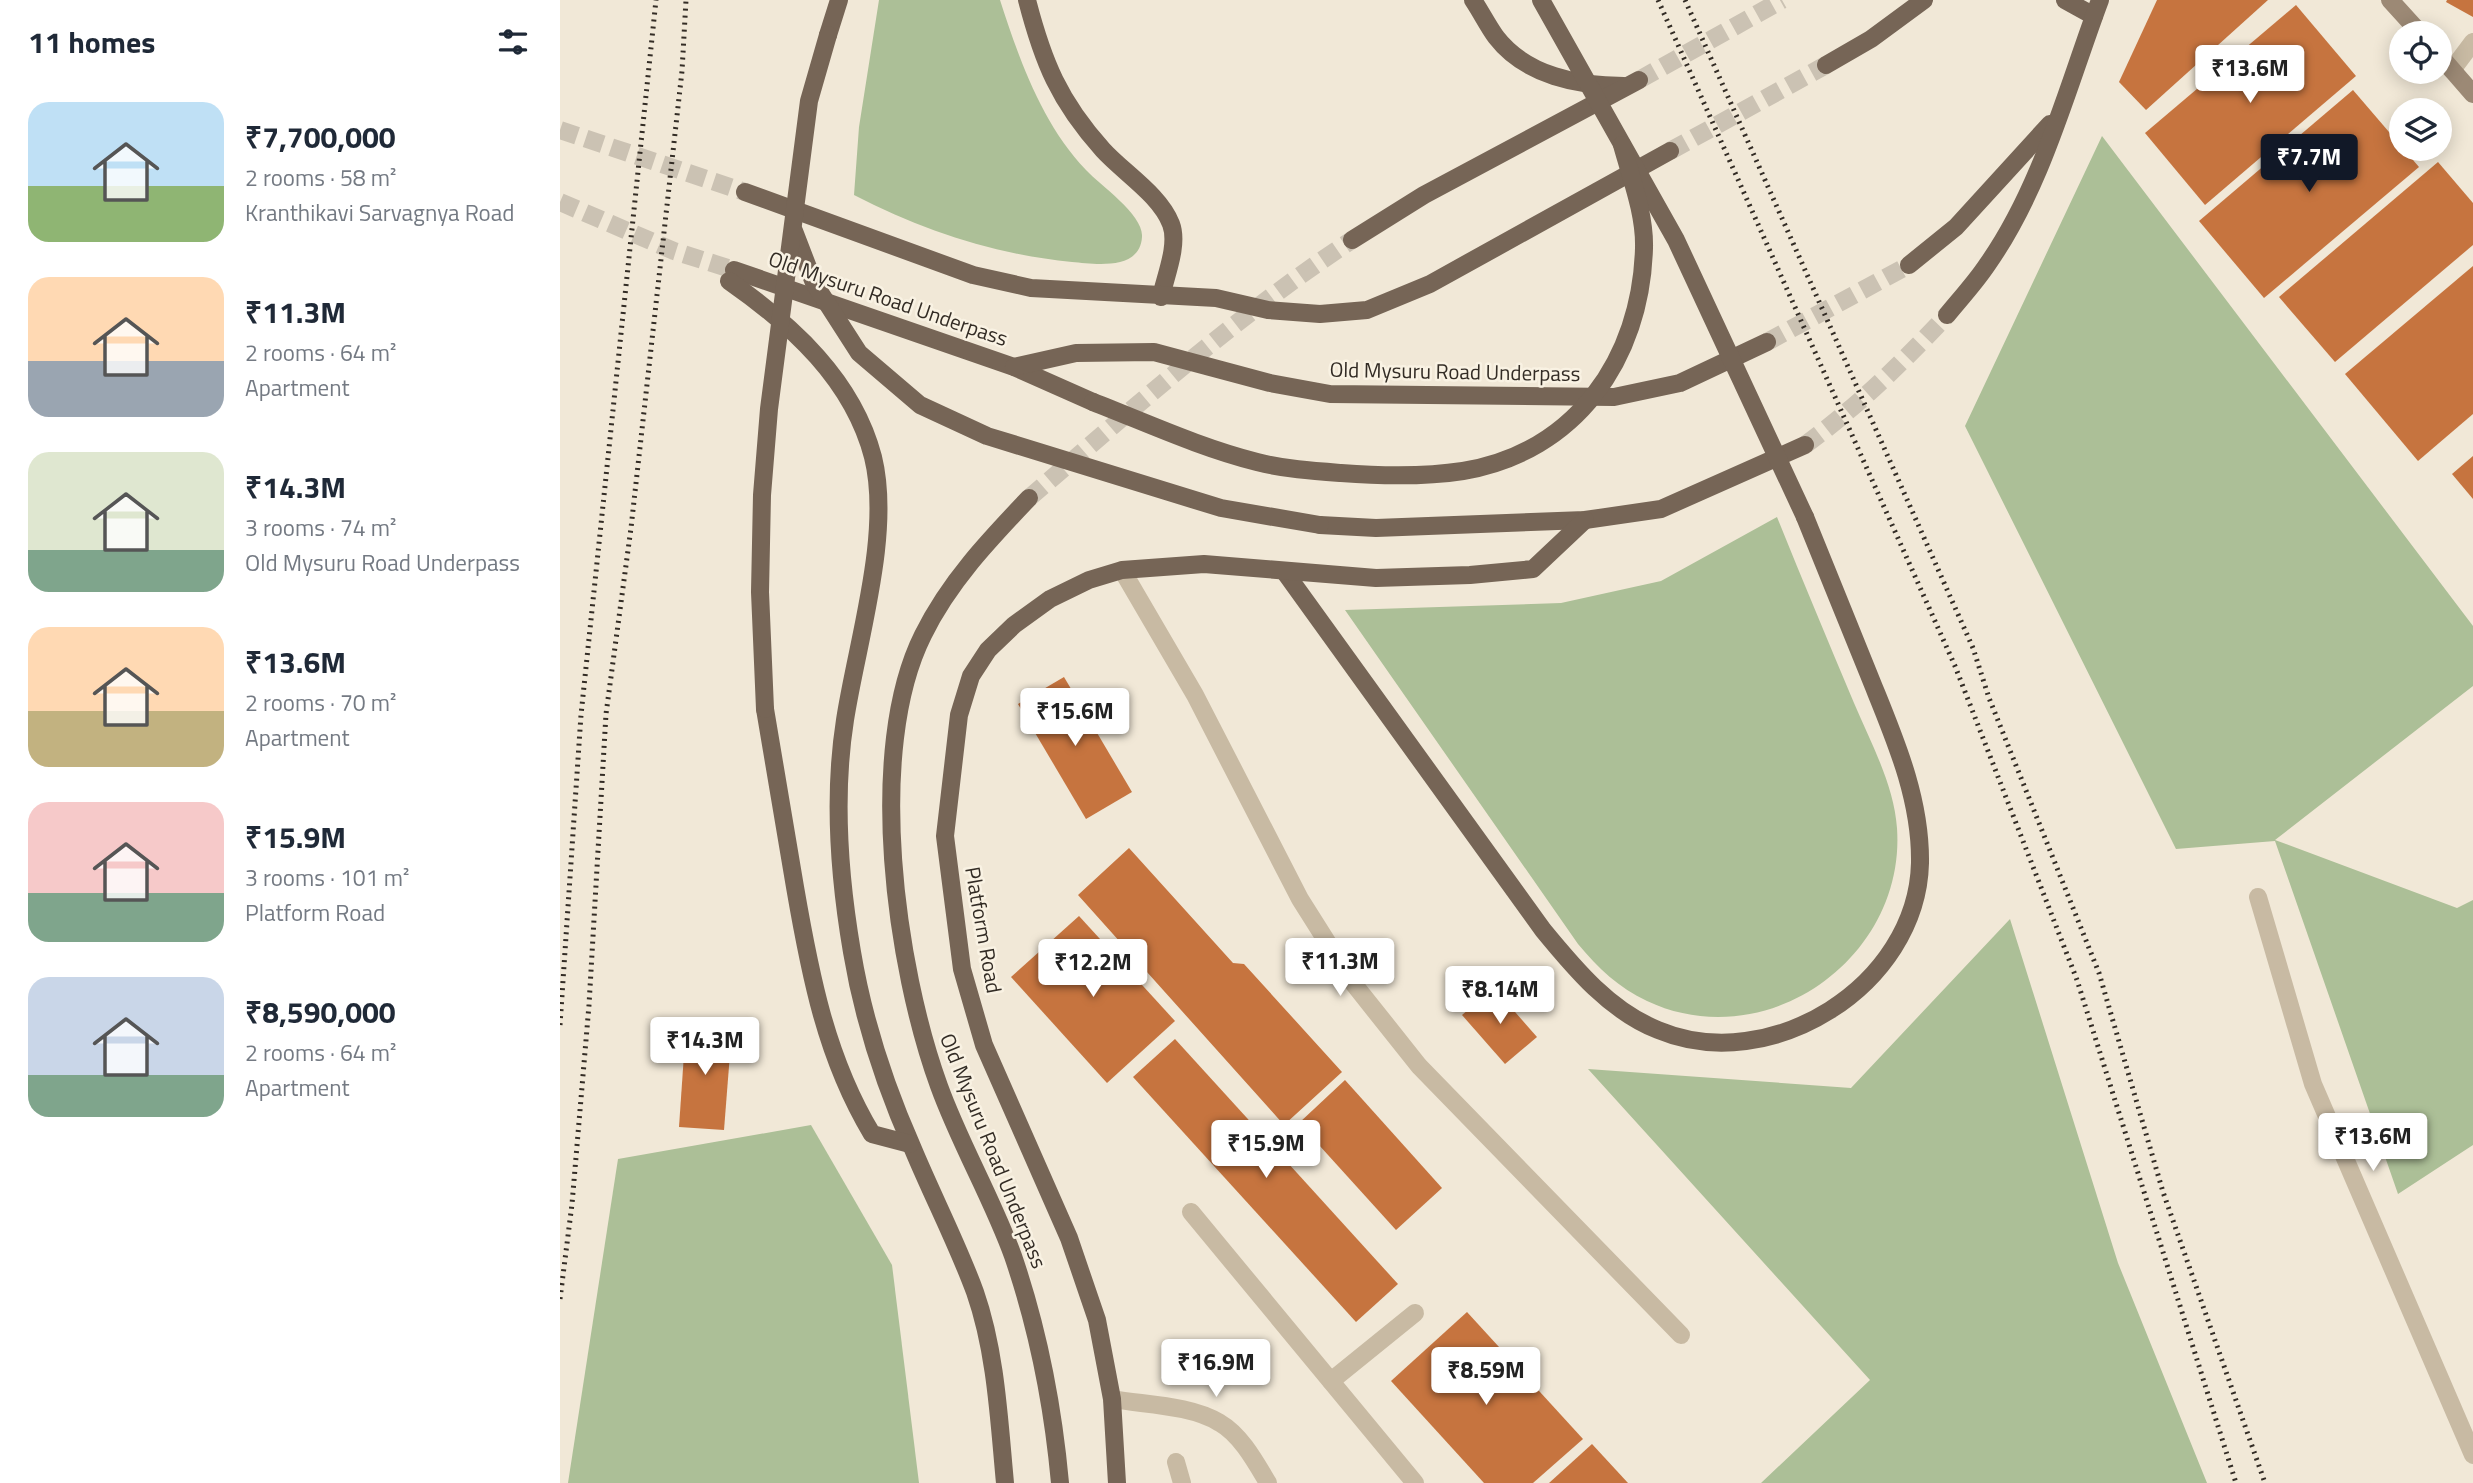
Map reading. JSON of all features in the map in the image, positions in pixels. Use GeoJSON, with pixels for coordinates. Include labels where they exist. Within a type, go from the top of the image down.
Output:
{"type":"FeatureCollection","features":[{"type":"Feature","properties":{"kind":"main road"},"geometry":{"type":"LineString","coordinates":[[839,0],[809,101],[769,409],[762,495],[760,592],[765,709],[810,975],[821,1017],[845,1084],[872,1134],[910,1144],[975,1293],[997,1400],[1005,1483]]}},
{"type":"Feature","properties":{"kind":"main road"},"geometry":{"type":"LineString","coordinates":[[1027,0],[1040,52],[1067,107],[1104,150],[1162,209],[1172,225],[1173,242],[1161,298]]}},
{"type":"Feature","properties":{"kind":"main road"},"geometry":{"type":"LineString","coordinates":[[1352,240],[1424,195],[1634,83],[1579,85],[1523,61],[1496,37],[1473,0]]}},
{"type":"Feature","properties":{"kind":"main road"},"geometry":{"type":"LineString","coordinates":[[1284,571],[1573,966],[1630,1016],[1658,1031],[1698,1041],[1738,1044],[1777,1036],[1816,1020],[1853,993],[1890,954],[1912,909],[1920,864],[1916,813],[1903,761],[1805,517],[1676,240],[1541,0]]}},
{"type":"Feature","properties":{"kind":"main road"},"geometry":{"type":"LineString","coordinates":[[1826,65],[1871,39],[1924,0]]}},
{"type":"Feature","properties":{"kind":"main road"},"geometry":{"type":"LineString","coordinates":[[1947,315],[1988,264],[2024,199],[2060,114],[2097,8],[2065,0]]}},
{"type":"Feature","properties":{"kind":"main road"},"geometry":{"type":"LineString","coordinates":[[1909,265],[1956,227],[2060,114]]}},
{"type":"Feature","properties":{"kind":"main road"},"geometry":{"type":"LineString","coordinates":[[1014,367],[1217,450],[1259,463],[1303,470],[1379,476],[1463,471],[1501,461],[1542,443],[1579,415],[1605,381],[1627,344],[1644,248],[1640,214],[1622,145]]}},
{"type":"Feature","properties":{"kind":"main road"},"geometry":{"type":"LineString","coordinates":[[745,192],[973,275],[1031,288],[1161,298],[1216,298],[1268,310],[1320,314],[1367,310],[1430,284],[1670,151]]}},
{"type":"Feature","properties":{"kind":"main road"},"geometry":{"type":"LineString","coordinates":[[794,231],[814,283],[859,353],[920,405],[987,436],[1208,504],[1320,525],[1376,528],[1585,520],[1661,509],[1805,445]]}},
{"type":"Feature","properties":{"kind":"main road","name":"Old Mysuru Road Underpass"},"geometry":{"type":"LineString","coordinates":[[910,1144],[887,1081],[852,953],[839,836],[839,767],[845,720],[874,571],[877,532],[874,461],[864,429],[834,378],[803,340],[732,275],[1014,367],[1076,353],[1144,351],[1330,394],[1614,397],[1680,383],[1767,342]]}},
{"type":"Feature","properties":{"kind":"main road","name":"Old Mysuru Road Underpass"},"geometry":{"type":"LineString","coordinates":[[1029,498],[985,544],[950,588],[922,637],[905,686],[893,742],[893,814],[905,963],[919,1021],[940,1087],[1012,1254],[1034,1322],[1060,1483]]}},
{"type":"Feature","properties":{"kind":"main road","name":"Platform Road"},"geometry":{"type":"LineString","coordinates":[[1117,1483],[1112,1399],[1097,1320],[1069,1238],[984,1045],[962,968],[945,836],[959,715],[971,676],[988,650],[1014,625],[1050,599],[1089,580],[1122,570],[1204,564],[1376,578],[1470,575],[1533,569],[1585,520]]}},
{"type":"Feature","properties":{"kind":"street"},"geometry":{"type":"LineString","coordinates":[[2390,0],[2409,21]]}},
{"type":"Feature","properties":{"kind":"street"},"geometry":{"type":"LineString","coordinates":[[2473,43],[2452,70],[2473,93]]}},
{"type":"Feature","properties":{"kind":"street"},"geometry":{"type":"LineString","coordinates":[[1122,570],[1195,695],[1300,899],[1353,983],[1419,1066],[1681,1335]]}},
{"type":"Feature","properties":{"kind":"street"},"geometry":{"type":"LineString","coordinates":[[2258,897],[2313,1084],[2473,1455]]}},
{"type":"Feature","properties":{"kind":"street"},"geometry":{"type":"LineString","coordinates":[[1191,1212],[1415,1483]]}},
{"type":"Feature","properties":{"kind":"street"},"geometry":{"type":"LineString","coordinates":[[1331,1381],[1415,1312]]}},
{"type":"Feature","properties":{"kind":"street"},"geometry":{"type":"LineString","coordinates":[[1112,1399],[1203,1415],[1223,1424],[1251,1456],[1268,1483]]}},
{"type":"Feature","properties":{"kind":"street"},"geometry":{"type":"LineString","coordinates":[[1176,1462],[1182,1483]]}},
{"type":"Feature","properties":{"kind":"green space"},"geometry":{"type":"Polygon","coordinates":[[[879,0],[1000,0],[1024,68],[1044,112],[1070,152],[1129,210],[1141,228],[1139,248],[1133,256],[1115,263],[1092,264],[1014,253],[933,230],[854,195],[859,127],[879,0]]]}},
{"type":"Feature","properties":{"kind":"green space"},"geometry":{"type":"Polygon","coordinates":[[[2102,136],[2473,626],[2473,686],[2275,840],[2457,908],[2473,900],[2473,1145],[2398,1194],[2275,841],[2176,849],[1965,426],[2102,136]]]}},
{"type":"Feature","properties":{"kind":"green space"},"geometry":{"type":"Polygon","coordinates":[[[1777,517],[1887,780],[1897,828],[1894,875],[1878,918],[1853,955],[1820,984],[1781,1005],[1738,1016],[1692,1015],[1647,1001],[1627,990],[1601,969],[1578,944],[1345,610],[1561,603],[1661,581],[1777,517]]]}},
{"type":"Feature","properties":{"kind":"green space"},"geometry":{"type":"Polygon","coordinates":[[[2010,919],[2118,1263],[2207,1483],[1761,1483],[1870,1380],[1588,1069],[1851,1088],[2010,919]]]}},
{"type":"Feature","properties":{"kind":"green space"},"geometry":{"type":"Polygon","coordinates":[[[811,1125],[892,1265],[919,1483],[568,1483],[618,1159],[811,1125]]]}},
{"type":"Feature","properties":{"kind":"building"},"geometry":{"type":"Polygon","coordinates":[[[2157,0],[2268,0],[2146,110],[2119,82],[2157,0]]]}},
{"type":"Feature","properties":{"kind":"building"},"geometry":{"type":"Polygon","coordinates":[[[2473,0],[2473,17],[2446,2],[2473,0]]]}},
{"type":"Feature","properties":{"kind":"building"},"geometry":{"type":"Polygon","coordinates":[[[2296,5],[2356,76],[2205,205],[2145,133],[2296,5]]]}},
{"type":"Feature","properties":{"kind":"building"},"geometry":{"type":"Polygon","coordinates":[[[2353,90],[2389,132],[2389,161],[2414,161],[2419,167],[2264,298],[2199,221],[2353,90]]]}},
{"type":"Feature","properties":{"kind":"building"},"geometry":{"type":"Polygon","coordinates":[[[2438,162],[2473,203],[2473,245],[2335,362],[2279,297],[2438,162]]]}},
{"type":"Feature","properties":{"kind":"building"},"geometry":{"type":"Polygon","coordinates":[[[2473,266],[2473,414],[2418,461],[2345,374],[2473,266]]]}},
{"type":"Feature","properties":{"kind":"building"},"geometry":{"type":"Polygon","coordinates":[[[2473,456],[2473,499],[2452,474],[2473,456]]]}},
{"type":"Feature","properties":{"kind":"building"},"geometry":{"type":"Polygon","coordinates":[[[1064,677],[1132,792],[1086,819],[1018,704],[1064,677]]]}},
{"type":"Feature","properties":{"kind":"building"},"geometry":{"type":"Polygon","coordinates":[[[1129,848],[1233,963],[1244,964],[1342,1072],[1284,1125],[1078,895],[1129,848]]]}},
{"type":"Feature","properties":{"kind":"building"},"geometry":{"type":"Polygon","coordinates":[[[1079,916],[1175,1021],[1107,1083],[1011,977],[1079,916]]]}},
{"type":"Feature","properties":{"kind":"building"},"geometry":{"type":"Polygon","coordinates":[[[1494,988],[1537,1037],[1505,1064],[1462,1015],[1494,988]]]}},
{"type":"Feature","properties":{"kind":"building"},"geometry":{"type":"Polygon","coordinates":[[[686,1025],[732,1028],[724,1130],[679,1127],[686,1025]]]}},
{"type":"Feature","properties":{"kind":"building"},"geometry":{"type":"Polygon","coordinates":[[[1175,1039],[1398,1284],[1356,1322],[1133,1077],[1175,1039]]]}},
{"type":"Feature","properties":{"kind":"building"},"geometry":{"type":"Polygon","coordinates":[[[1345,1080],[1442,1188],[1396,1230],[1299,1123],[1345,1080]]]}},
{"type":"Feature","properties":{"kind":"building"},"geometry":{"type":"Polygon","coordinates":[[[1467,1312],[1583,1439],[1533,1483],[1484,1483],[1391,1381],[1467,1312]]]}},
{"type":"Feature","properties":{"kind":"building"},"geometry":{"type":"Polygon","coordinates":[[[1592,1444],[1628,1483],[1549,1483],[1592,1444]]]}},
{"type":"Feature","properties":{"kind":"tunnel"},"geometry":{"type":"LineString","coordinates":[[1639,80],[1782,0]]}},
{"type":"Feature","properties":{"kind":"tunnel"},"geometry":{"type":"LineString","coordinates":[[1670,151],[1826,65]]}},
{"type":"Feature","properties":{"kind":"tunnel"},"geometry":{"type":"LineString","coordinates":[[560,130],[745,192]]}},
{"type":"Feature","properties":{"kind":"tunnel"},"geometry":{"type":"LineString","coordinates":[[560,202],[674,251],[734,270]]}},
{"type":"Feature","properties":{"kind":"tunnel"},"geometry":{"type":"LineString","coordinates":[[1029,498],[1227,331],[1352,240]]}},
{"type":"Feature","properties":{"kind":"tunnel"},"geometry":{"type":"LineString","coordinates":[[1767,342],[1909,265]]}},
{"type":"Feature","properties":{"kind":"tunnel"},"geometry":{"type":"LineString","coordinates":[[1805,445],[1879,383],[1947,315]]}},
{"type":"Feature","properties":{"kind":"railway"},"geometry":{"type":"LineString","coordinates":[[560,1025],[581,715],[656,0]]}},
{"type":"Feature","properties":{"kind":"railway"},"geometry":{"type":"LineString","coordinates":[[560,1299],[572,1204],[589,1005],[606,714],[631,528],[682,71],[686,0]]}},
{"type":"Feature","properties":{"kind":"railway"},"geometry":{"type":"LineString","coordinates":[[1658,0],[1955,666],[2077,980],[2236,1483]]}},
{"type":"Feature","properties":{"kind":"railway"},"geometry":{"type":"LineString","coordinates":[[1685,0],[1973,648],[1989,698],[2099,973],[2163,1192],[2265,1483]]}}]}
